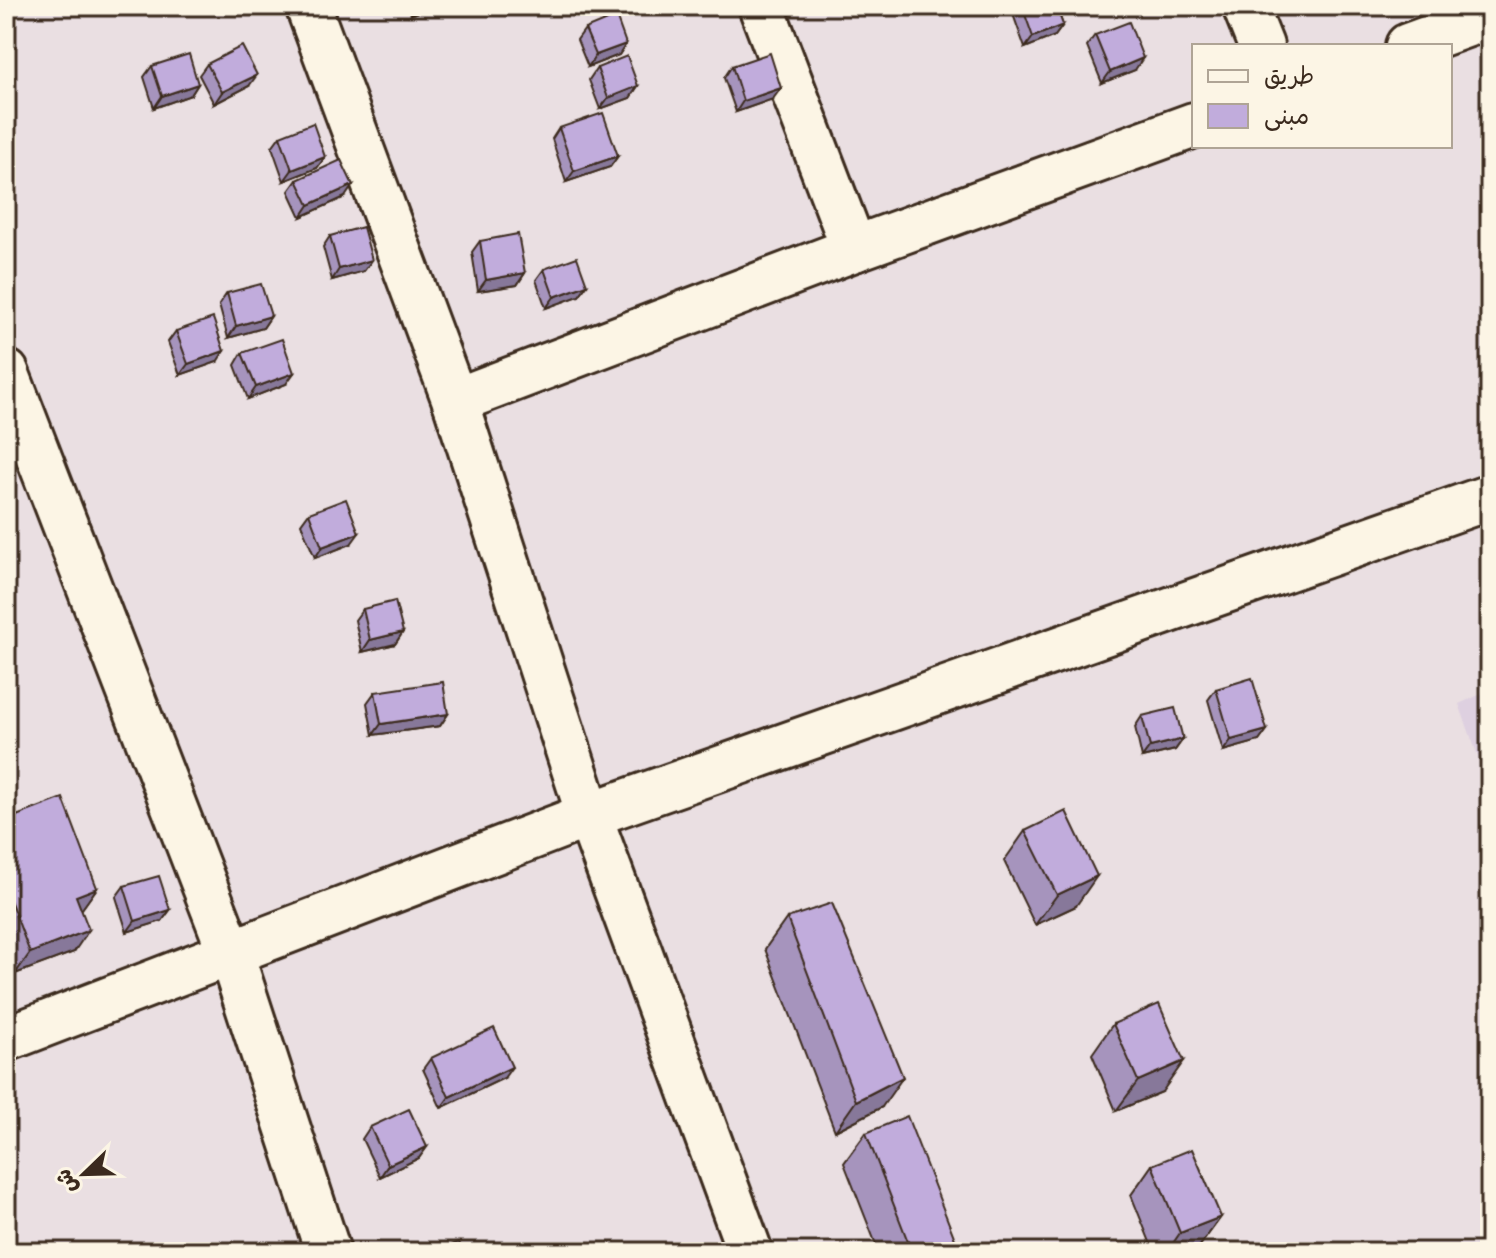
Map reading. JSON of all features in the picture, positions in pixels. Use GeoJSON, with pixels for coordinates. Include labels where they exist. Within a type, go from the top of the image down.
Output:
{"type":"FeatureCollection","features":[{"type":"Feature","properties":{"kind":"street"},"geometry":{"type":"LineString","coordinates":[[308,6],[455,401],[589,815],[750,1252]]}},
{"type":"Feature","properties":{"kind":"street"},"geometry":{"type":"LineString","coordinates":[[761,6],[854,249]]}},
{"type":"Feature","properties":{"kind":"street"},"geometry":{"type":"LineString","coordinates":[[1245,6],[1260,44]]}},
{"type":"Feature","properties":{"kind":"street"},"geometry":{"type":"LineString","coordinates":[[1413,44],[1490,16]]}},
{"type":"Feature","properties":{"kind":"street"},"geometry":{"type":"LineString","coordinates":[[455,401],[854,249],[1192,126]]}},
{"type":"Feature","properties":{"kind":"street"},"geometry":{"type":"LineString","coordinates":[[6,372],[231,954],[328,1252]]}},
{"type":"Feature","properties":{"kind":"street"},"geometry":{"type":"LineString","coordinates":[[6,1039],[589,815],[1490,497]]}},
{"type":"Feature","properties":{"kind":"shaded area"},"geometry":{"type":"Polygon","coordinates":[[[1490,690],[1490,789],[1459,704],[1490,690]]]}},
{"type":"Feature","properties":{"kind":"building"},"geometry":{"type":"Polygon","coordinates":[[[1022,6],[1056,6],[1063,25],[1033,37],[1022,6]]]}},
{"type":"Feature","properties":{"kind":"building"},"geometry":{"type":"Polygon","coordinates":[[[616,16],[626,44],[596,55],[585,29],[616,16]]]}},
{"type":"Feature","properties":{"kind":"building"},"geometry":{"type":"Polygon","coordinates":[[[1129,22],[1143,58],[1110,72],[1095,35],[1129,22]]]}},
{"type":"Feature","properties":{"kind":"building"},"geometry":{"type":"Polygon","coordinates":[[[242,46],[257,75],[222,92],[207,64],[242,46]]]}},
{"type":"Feature","properties":{"kind":"building"},"geometry":{"type":"Polygon","coordinates":[[[770,53],[781,88],[743,101],[732,66],[770,53]]]}},
{"type":"Feature","properties":{"kind":"building"},"geometry":{"type":"Polygon","coordinates":[[[189,54],[198,84],[162,96],[152,66],[189,54]]]}},
{"type":"Feature","properties":{"kind":"building"},"geometry":{"type":"Polygon","coordinates":[[[627,56],[638,86],[608,98],[597,68],[627,56]]]}},
{"type":"Feature","properties":{"kind":"building"},"geometry":{"type":"Polygon","coordinates":[[[603,113],[618,156],[574,171],[559,128],[603,113]]]}},
{"type":"Feature","properties":{"kind":"building"},"geometry":{"type":"Polygon","coordinates":[[[313,123],[325,157],[292,170],[280,136],[313,123]]]}},
{"type":"Feature","properties":{"kind":"building"},"geometry":{"type":"Polygon","coordinates":[[[341,160],[353,185],[309,205],[297,180],[341,160]]]}},
{"type":"Feature","properties":{"kind":"building"},"geometry":{"type":"Polygon","coordinates":[[[363,227],[372,260],[339,269],[330,236],[363,227]]]}},
{"type":"Feature","properties":{"kind":"building"},"geometry":{"type":"Polygon","coordinates":[[[518,234],[525,273],[486,280],[480,241],[518,234]]]}},
{"type":"Feature","properties":{"kind":"building"},"geometry":{"type":"Polygon","coordinates":[[[577,257],[587,285],[554,297],[544,269],[577,257]]]}},
{"type":"Feature","properties":{"kind":"building"},"geometry":{"type":"Polygon","coordinates":[[[261,284],[271,316],[236,326],[227,293],[261,284]]]}},
{"type":"Feature","properties":{"kind":"building"},"geometry":{"type":"Polygon","coordinates":[[[213,318],[224,351],[188,364],[176,331],[213,318]]]}},
{"type":"Feature","properties":{"kind":"building"},"geometry":{"type":"Polygon","coordinates":[[[282,339],[294,373],[256,387],[242,353],[282,339]]]}},
{"type":"Feature","properties":{"kind":"building"},"geometry":{"type":"Polygon","coordinates":[[[346,499],[359,533],[322,547],[309,513],[346,499]]]}},
{"type":"Feature","properties":{"kind":"building"},"geometry":{"type":"Polygon","coordinates":[[[395,601],[403,632],[370,640],[363,609],[395,601]]]}},
{"type":"Feature","properties":{"kind":"building"},"geometry":{"type":"Polygon","coordinates":[[[1252,678],[1267,730],[1231,740],[1216,689],[1252,678]]]}},
{"type":"Feature","properties":{"kind":"building"},"geometry":{"type":"Polygon","coordinates":[[[443,682],[448,714],[381,724],[375,692],[443,682]]]}},
{"type":"Feature","properties":{"kind":"building"},"geometry":{"type":"Polygon","coordinates":[[[1175,708],[1183,739],[1150,747],[1142,716],[1175,708]]]}},
{"type":"Feature","properties":{"kind":"building"},"geometry":{"type":"Polygon","coordinates":[[[63,798],[97,888],[76,896],[89,930],[30,953],[6,889],[6,820],[63,798]]]}},
{"type":"Feature","properties":{"kind":"building"},"geometry":{"type":"Polygon","coordinates":[[[1066,811],[1097,876],[1057,895],[1025,831],[1066,811]]]}},
{"type":"Feature","properties":{"kind":"building"},"geometry":{"type":"Polygon","coordinates":[[[159,876],[170,910],[135,921],[124,886],[159,876]]]}},
{"type":"Feature","properties":{"kind":"building"},"geometry":{"type":"Polygon","coordinates":[[[832,903],[903,1077],[856,1101],[787,918],[832,903]]]}},
{"type":"Feature","properties":{"kind":"building"},"geometry":{"type":"Polygon","coordinates":[[[1159,1004],[1184,1061],[1138,1081],[1113,1024],[1159,1004]]]}},
{"type":"Feature","properties":{"kind":"building"},"geometry":{"type":"Polygon","coordinates":[[[494,1028],[512,1067],[449,1097],[431,1058],[494,1028]]]}},
{"type":"Feature","properties":{"kind":"building"},"geometry":{"type":"Polygon","coordinates":[[[409,1109],[427,1147],[388,1165],[370,1127],[409,1109]]]}},
{"type":"Feature","properties":{"kind":"building"},"geometry":{"type":"Polygon","coordinates":[[[907,1116],[960,1252],[912,1252],[866,1133],[907,1116]]]}},
{"type":"Feature","properties":{"kind":"building"},"geometry":{"type":"Polygon","coordinates":[[[1192,1149],[1221,1217],[1180,1233],[1152,1165],[1192,1149]]]}},
{"type":"Feature","properties":{"kind":"building"},"geometry":{"type":"Polygon","coordinates":[[[459,1242],[463,1252],[434,1252],[459,1242]]]}}]}
